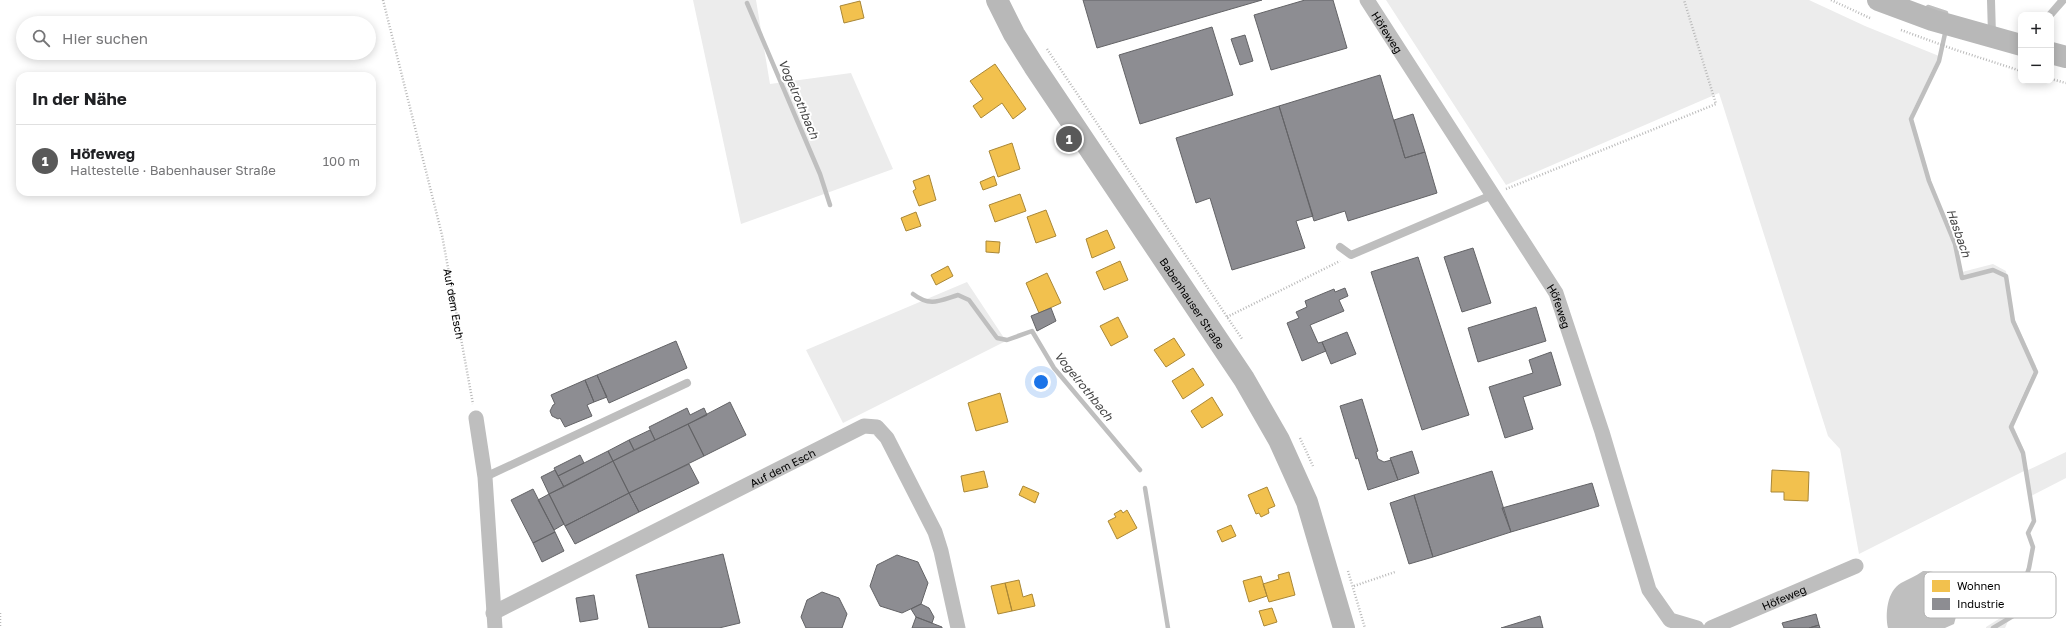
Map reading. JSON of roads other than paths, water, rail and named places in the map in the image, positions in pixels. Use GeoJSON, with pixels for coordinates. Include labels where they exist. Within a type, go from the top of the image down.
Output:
{"type":"FeatureCollection","features":[{"type":"Feature","properties":{"kind":"main road","name":"Babenhauser Straße"},"geometry":{"type":"LineString","coordinates":[[997,0],[1011,28],[1030,59],[1244,379],[1279,440],[1307,502],[1344,628]]}},
{"type":"Feature","properties":{"kind":"main road"},"geometry":{"type":"LineString","coordinates":[[1878,0],[1932,20],[2018,44]]}},
{"type":"Feature","properties":{"kind":"main road"},"geometry":{"type":"LineString","coordinates":[[2054,54],[2066,57]]}},
{"type":"Feature","properties":{"kind":"street","name":"Höfeweg"},"geometry":{"type":"LineString","coordinates":[[1367,0],[1556,292],[1602,432],[1649,590],[1670,624],[1697,628]]}},
{"type":"Feature","properties":{"kind":"street","name":"Auf dem Esch"},"geometry":{"type":"LineString","coordinates":[[476,418],[485,477],[494,621],[864,426],[877,427],[887,438],[935,532],[941,551],[958,628]]}},
{"type":"Feature","properties":{"kind":"street","name":"Höfeweg"},"geometry":{"type":"LineString","coordinates":[[1711,628],[1856,566]]}},
{"type":"Feature","properties":{"kind":"lane"},"geometry":{"type":"LineString","coordinates":[[1991,0],[1992,37]]}},
{"type":"Feature","properties":{"kind":"lane"},"geometry":{"type":"LineString","coordinates":[[2053,12],[2063,0]]}},
{"type":"Feature","properties":{"kind":"lane"},"geometry":{"type":"LineString","coordinates":[[1340,247],[1351,255],[1492,195]]}},
{"type":"Feature","properties":{"kind":"lane"},"geometry":{"type":"LineString","coordinates":[[485,477],[687,383]]}},
{"type":"Feature","properties":{"kind":"waterway","name":"Vogelrothbach"},"geometry":{"type":"LineString","coordinates":[[747,3],[820,174],[830,205]]}},
{"type":"Feature","properties":{"kind":"waterway","name":"Hasbach"},"geometry":{"type":"LineString","coordinates":[[1928,7],[1946,13]]}},
{"type":"Feature","properties":{"kind":"waterway","name":"Hasbach"},"geometry":{"type":"LineString","coordinates":[[1946,29],[1939,61],[1911,119],[1929,181],[1955,244],[1962,278],[1993,270],[2006,276],[2013,321],[2036,372],[2011,427],[2023,453],[2034,521],[2028,533],[2033,547],[2028,572]]}},
{"type":"Feature","properties":{"kind":"waterway","name":"Vogelrothbach"},"geometry":{"type":"LineString","coordinates":[[913,294],[930,302],[940,301],[958,295],[969,300],[997,338],[1007,340],[1032,331],[1054,368],[1140,470]]}},
{"type":"Feature","properties":{"kind":"waterway","name":"Vogelrothbach"},"geometry":{"type":"LineString","coordinates":[[1145,488],[1168,628]]}},
{"type":"Feature","properties":{"kind":"waterway","name":"Hasbach"},"geometry":{"type":"LineString","coordinates":[[1993,628],[2010,618]]}},
{"type":"Feature","properties":{"kind":"place","name":"Höfeweg"},"geometry":{"type":"Point","coordinates":[1069,139]}}]}
